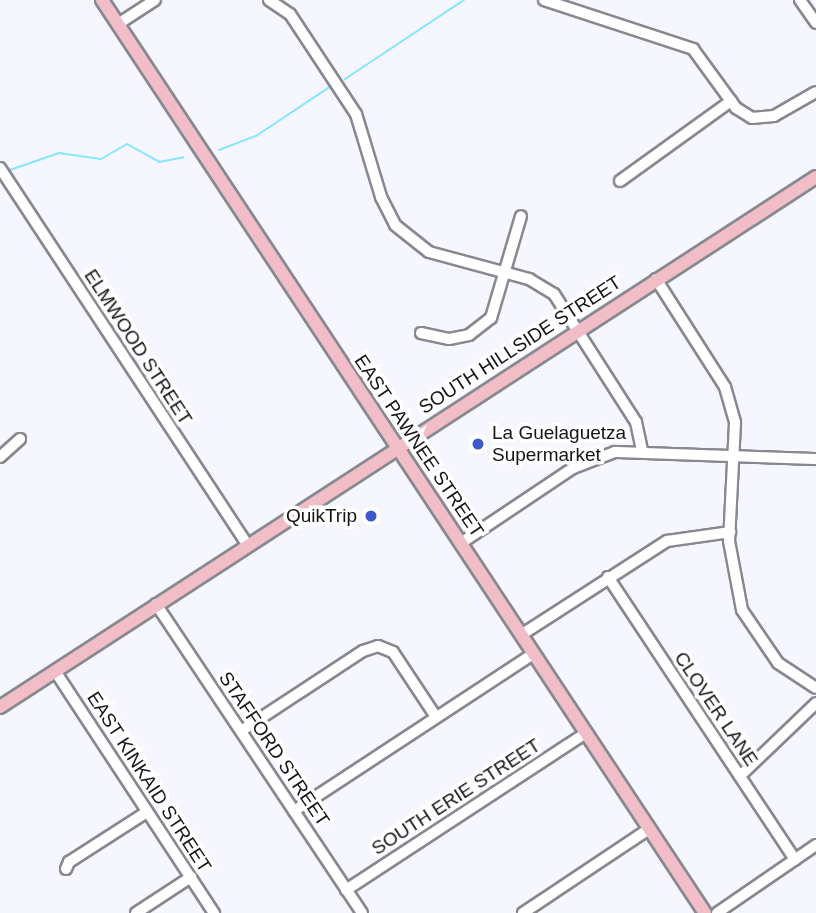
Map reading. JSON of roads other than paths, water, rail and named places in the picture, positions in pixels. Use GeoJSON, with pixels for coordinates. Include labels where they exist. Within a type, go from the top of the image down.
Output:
{"type":"FeatureCollection","features":[{"type":"Feature","properties":{"kind":"main road","name":"EAST PAWNEE STREET"},"geometry":{"type":"LineString","coordinates":[[102,0],[707,913]]}},
{"type":"Feature","properties":{"kind":"main road","name":"SOUTH HILLSIDE STREET"},"geometry":{"type":"LineString","coordinates":[[0,707],[816,177]]}},
{"type":"Feature","properties":{"kind":"street"},"geometry":{"type":"LineString","coordinates":[[118,24],[155,0]]}},
{"type":"Feature","properties":{"kind":"street"},"geometry":{"type":"LineString","coordinates":[[269,0],[285,4],[356,114],[381,197],[395,225],[429,252],[506,273],[545,288],[562,304],[636,422],[642,450]]}},
{"type":"Feature","properties":{"kind":"street"},"geometry":{"type":"LineString","coordinates":[[544,0],[693,49],[731,101],[745,115],[761,118],[783,112],[816,92]]}},
{"type":"Feature","properties":{"kind":"street"},"geometry":{"type":"LineString","coordinates":[[800,0],[816,23]]}},
{"type":"Feature","properties":{"kind":"street"},"geometry":{"type":"LineString","coordinates":[[620,181],[731,101]]}},
{"type":"Feature","properties":{"kind":"street","name":"ELMWOOD STREET"},"geometry":{"type":"LineString","coordinates":[[3,173],[248,545]]}},
{"type":"Feature","properties":{"kind":"street"},"geometry":{"type":"LineString","coordinates":[[421,333],[449,339],[483,328],[498,305],[521,216]]}},
{"type":"Feature","properties":{"kind":"street"},"geometry":{"type":"LineString","coordinates":[[656,279],[725,387],[735,423],[730,532],[742,610],[778,663],[816,688]]}},
{"type":"Feature","properties":{"kind":"street"},"geometry":{"type":"LineString","coordinates":[[0,457],[20,439]]}},
{"type":"Feature","properties":{"kind":"street"},"geometry":{"type":"LineString","coordinates":[[461,543],[573,468],[615,452],[642,450],[816,459]]}},
{"type":"Feature","properties":{"kind":"street"},"geometry":{"type":"LineString","coordinates":[[521,635],[608,577],[677,536],[730,532]]}},
{"type":"Feature","properties":{"kind":"street","name":"CLOVER LANE"},"geometry":{"type":"LineString","coordinates":[[608,577],[795,860]]}},
{"type":"Feature","properties":{"kind":"street","name":"STAFFORD STREET"},"geometry":{"type":"LineString","coordinates":[[156,604],[362,913]]}},
{"type":"Feature","properties":{"kind":"street"},"geometry":{"type":"LineString","coordinates":[[241,731],[363,651],[378,646],[393,652],[436,717]]}},
{"type":"Feature","properties":{"kind":"street"},"geometry":{"type":"LineString","coordinates":[[294,811],[533,654]]}},
{"type":"Feature","properties":{"kind":"street","name":"EAST KINKAID STREET"},"geometry":{"type":"LineString","coordinates":[[55,671],[214,913]]}},
{"type":"Feature","properties":{"kind":"street"},"geometry":{"type":"LineString","coordinates":[[740,776],[816,703]]}},
{"type":"Feature","properties":{"kind":"street","name":"SOUTH ERIE STREET"},"geometry":{"type":"LineString","coordinates":[[346,890],[586,733]]}},
{"type":"Feature","properties":{"kind":"street"},"geometry":{"type":"LineString","coordinates":[[66,869],[69,862],[147,812]]}},
{"type":"Feature","properties":{"kind":"street"},"geometry":{"type":"LineString","coordinates":[[523,913],[649,829]]}},
{"type":"Feature","properties":{"kind":"street"},"geometry":{"type":"LineString","coordinates":[[707,913],[816,845]]}},
{"type":"Feature","properties":{"kind":"street"},"geometry":{"type":"LineString","coordinates":[[136,913],[191,877]]}},
{"type":"Feature","properties":{"kind":"waterway"},"geometry":{"type":"LineString","coordinates":[[345,79],[464,0]]}},
{"type":"Feature","properties":{"kind":"waterway"},"geometry":{"type":"LineString","coordinates":[[219,150],[256,136],[331,86]]}},
{"type":"Feature","properties":{"kind":"waterway"},"geometry":{"type":"LineString","coordinates":[[7,171],[59,153],[101,159],[127,144],[159,162],[184,157]]}},
{"type":"Feature","properties":{"kind":"place","name":"La Guelaguetza Supermarket"},"geometry":{"type":"Point","coordinates":[478,444]}},
{"type":"Feature","properties":{"kind":"place","name":"QuikTrip"},"geometry":{"type":"Point","coordinates":[371,516]}}]}
